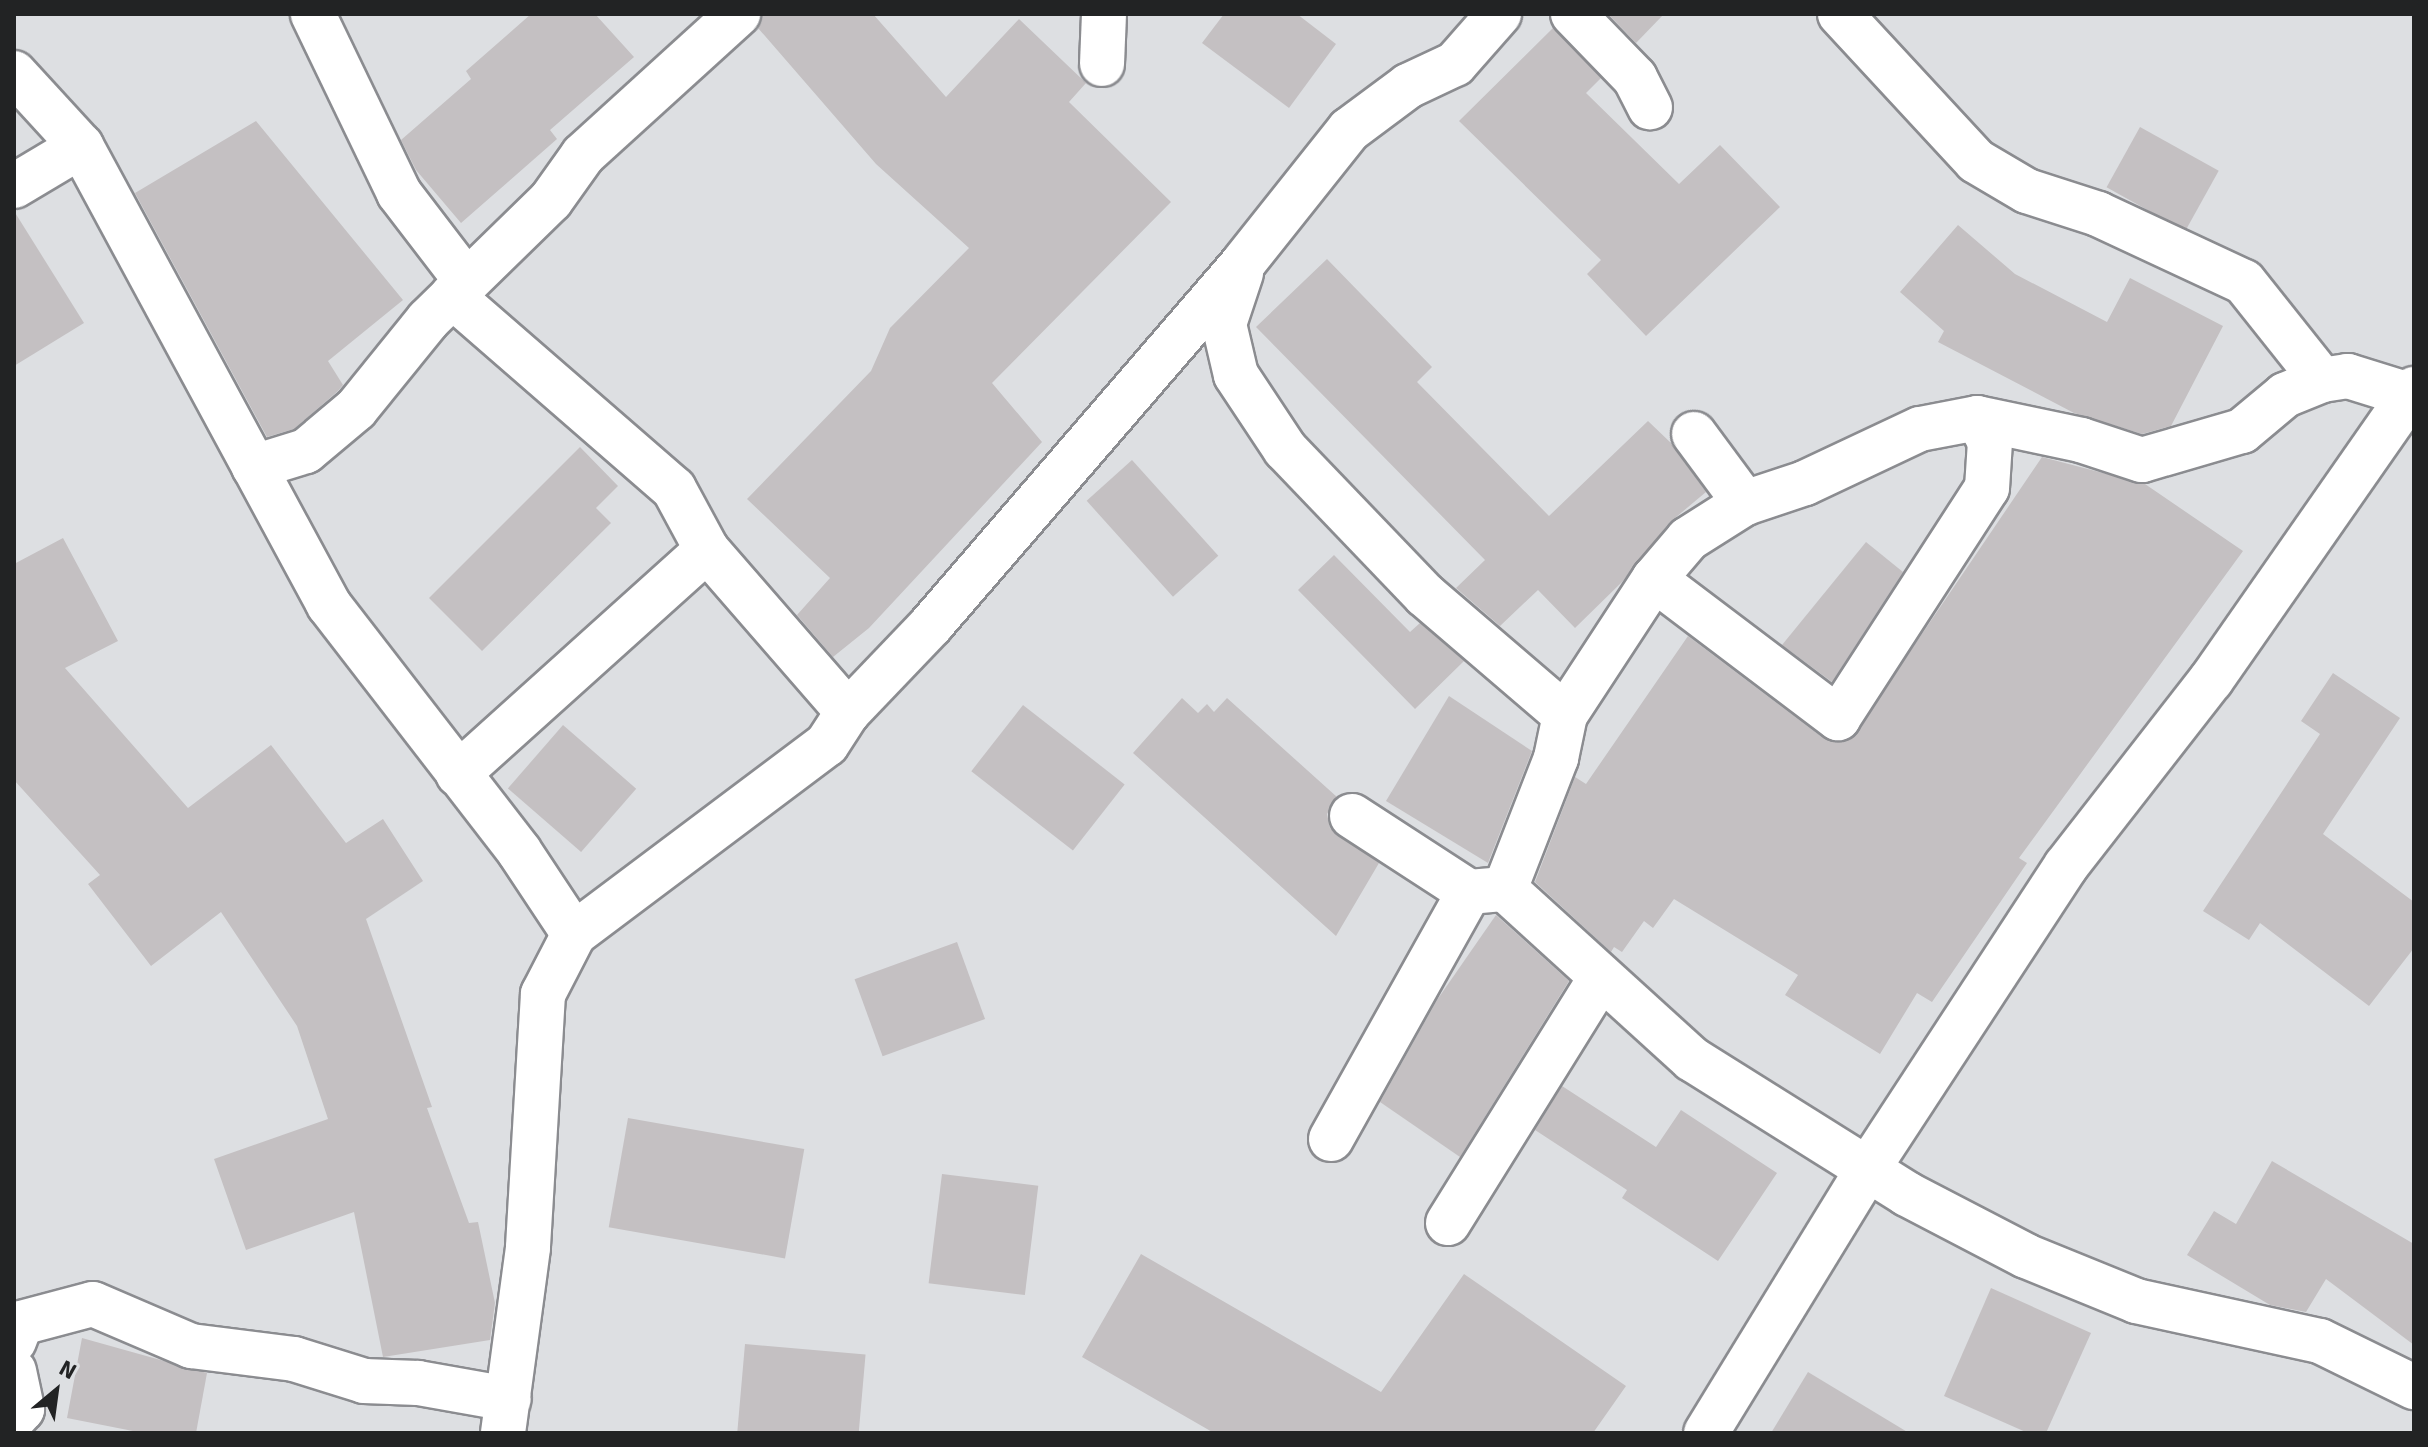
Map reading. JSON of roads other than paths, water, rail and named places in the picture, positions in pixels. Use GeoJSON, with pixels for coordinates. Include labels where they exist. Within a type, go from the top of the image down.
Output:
{"type":"FeatureCollection","features":[{"type":"Feature","properties":{"kind":"street"},"geometry":{"type":"LineString","coordinates":[[313,14],[399,193],[460,289],[674,489],[707,550],[848,712]]}},
{"type":"Feature","properties":{"kind":"street"},"geometry":{"type":"LineString","coordinates":[[254,467],[306,451],[356,409],[460,289],[551,200],[593,145],[738,14]]}},
{"type":"Feature","properties":{"kind":"street"},"geometry":{"type":"LineString","coordinates":[[1102,64],[1104,14]]}},
{"type":"Feature","properties":{"kind":"street"},"geometry":{"type":"LineString","coordinates":[[14,1341],[21,1323],[93,1304],[191,1346],[294,1359],[364,1381],[418,1383],[506,1416],[528,1248],[543,994],[574,934],[827,744],[848,712],[931,625],[1244,262],[1349,130],[1408,86],[1455,64],[1499,14]]}},
{"type":"Feature","properties":{"kind":"street"},"geometry":{"type":"LineString","coordinates":[[1573,14],[1635,78],[1650,107]]}},
{"type":"Feature","properties":{"kind":"street"},"geometry":{"type":"LineString","coordinates":[[1840,14],[1976,161],[2027,191],[2098,214],[2244,282],[2322,380]]}},
{"type":"Feature","properties":{"kind":"street"},"geometry":{"type":"LineString","coordinates":[[14,73],[81,146],[329,605],[519,851],[574,934]]}},
{"type":"Feature","properties":{"kind":"street"},"geometry":{"type":"LineString","coordinates":[[14,186],[81,146]]}},
{"type":"Feature","properties":{"kind":"street"},"geometry":{"type":"LineString","coordinates":[[1244,262],[1224,324],[1236,375],[1285,449],[1425,595],[1565,715]]}},
{"type":"Feature","properties":{"kind":"street"},"geometry":{"type":"LineString","coordinates":[[1331,1139],[1487,890],[1556,758],[1565,715],[1654,579],[1688,539],[1745,503],[1805,483],[1920,429],[1977,418],[2081,440],[2142,460],[2242,431],[2285,395],[2322,380],[2348,376],[2411,392],[2211,680],[2066,866],[1867,1170],[1706,1433]]}},
{"type":"Feature","properties":{"kind":"street"},"geometry":{"type":"LineString","coordinates":[[1654,579],[1838,718],[1987,488],[1990,442],[1977,418]]}},
{"type":"Feature","properties":{"kind":"street"},"geometry":{"type":"LineString","coordinates":[[1694,434],[1745,503]]}},
{"type":"Feature","properties":{"kind":"street"},"geometry":{"type":"LineString","coordinates":[[458,774],[707,550]]}},
{"type":"Feature","properties":{"kind":"street"},"geometry":{"type":"LineString","coordinates":[[1352,816],[1487,890],[1600,979],[1692,1059],[1867,1170],[2026,1256],[2136,1301],[2320,1341],[2414,1387]]}},
{"type":"Feature","properties":{"kind":"street"},"geometry":{"type":"LineString","coordinates":[[1448,1223],[1600,979]]}},
{"type":"Feature","properties":{"kind":"street"},"geometry":{"type":"LineString","coordinates":[[14,1371],[22,1409],[14,1418]]}}]}
